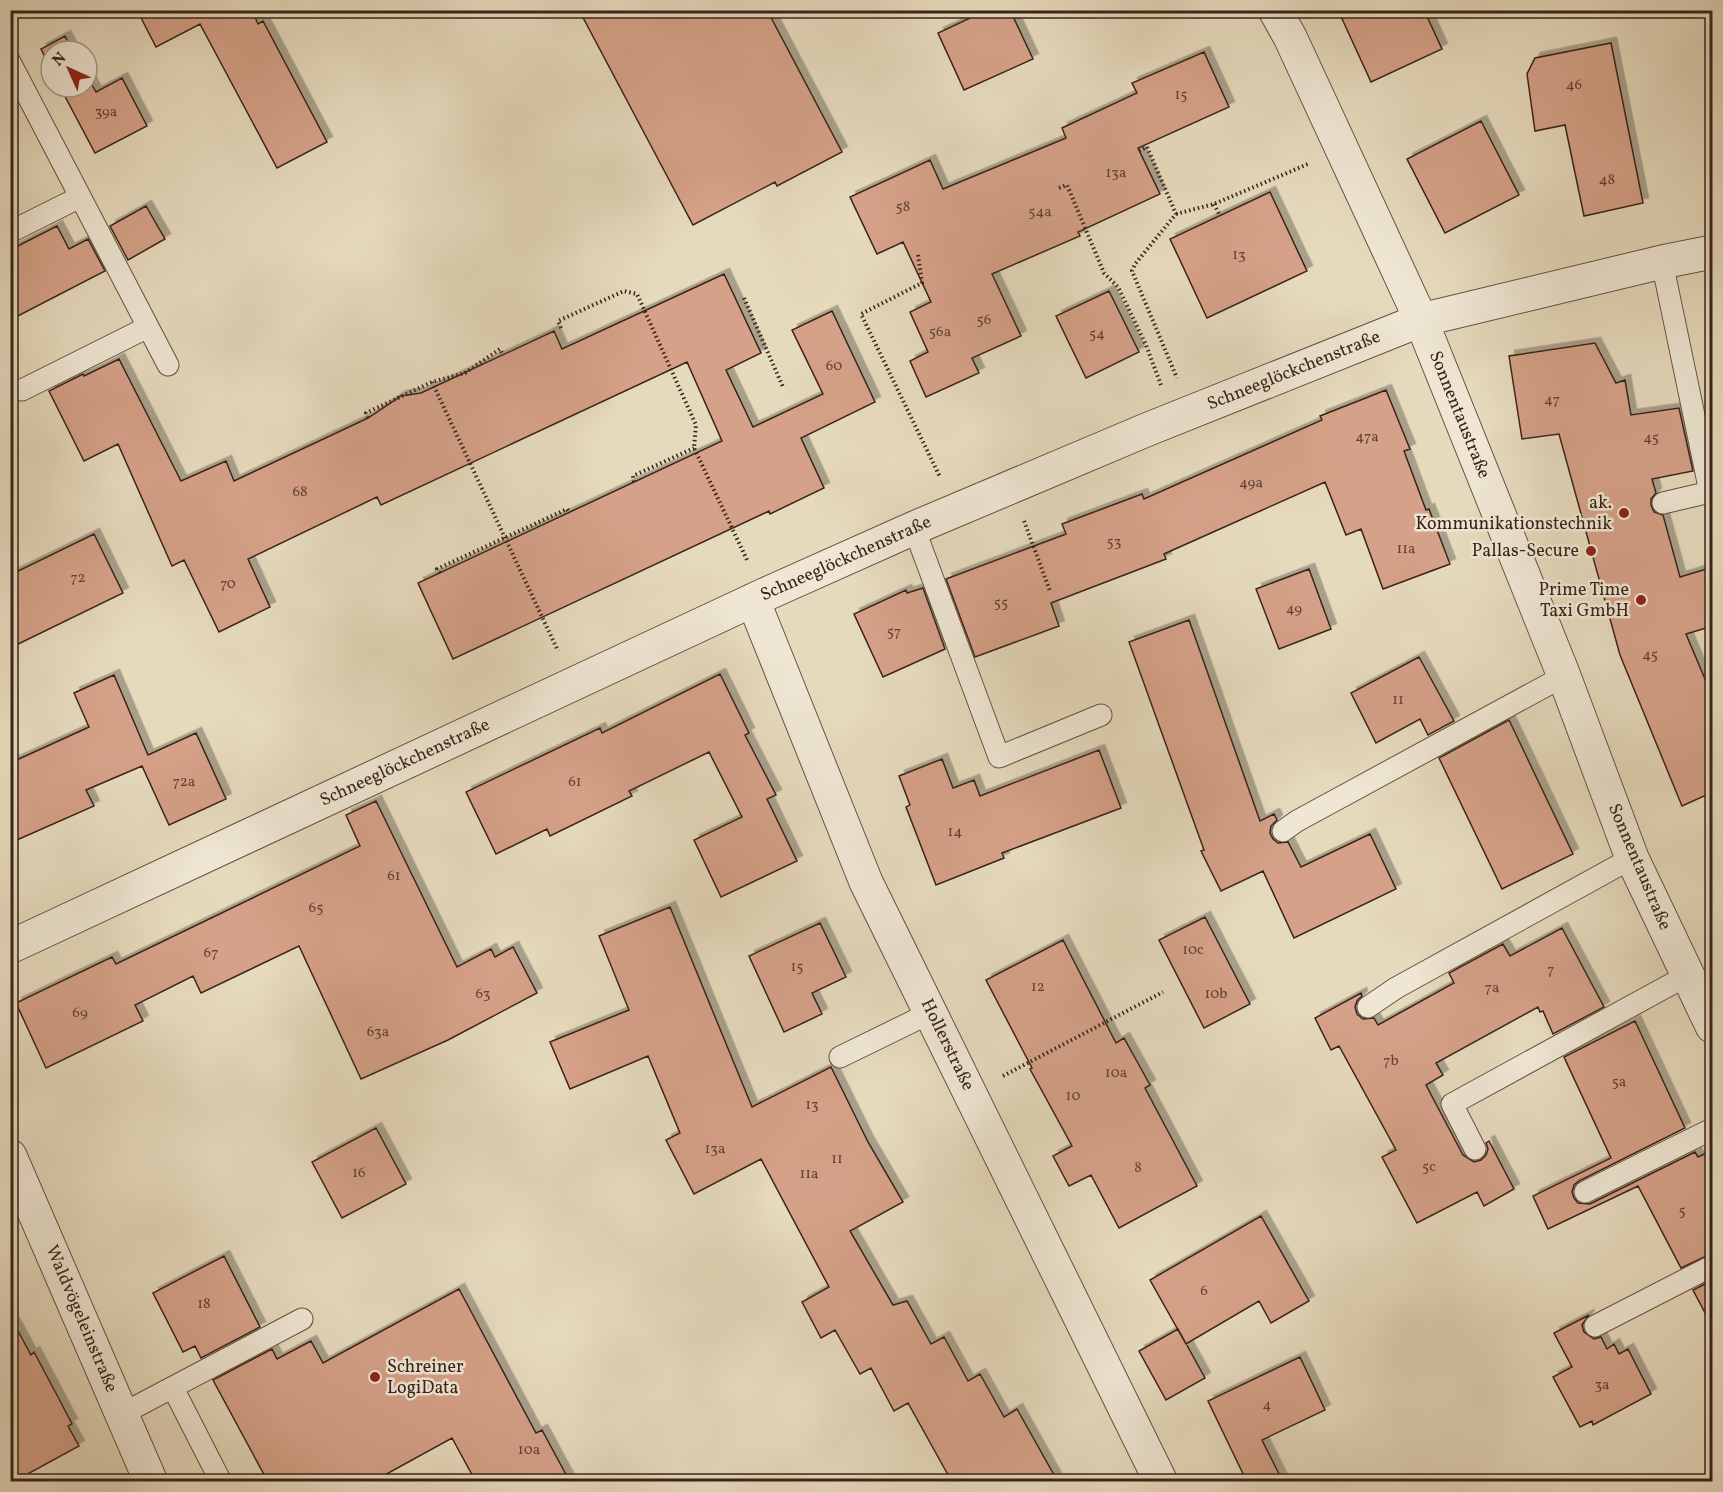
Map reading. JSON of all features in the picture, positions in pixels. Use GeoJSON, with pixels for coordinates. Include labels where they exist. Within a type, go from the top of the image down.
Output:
{"type":"FeatureCollection","features":[{"type":"Feature","properties":{"kind":"street","name":"Sonnentaustraße"},"geometry":{"type":"LineString","coordinates":[[1275,10],[1290,37],[1421,320],[1564,676],[1632,858],[1713,1026]]}},
{"type":"Feature","properties":{"kind":"street","name":"Schneeglöckchenstraße"},"geometry":{"type":"LineString","coordinates":[[10,948],[758,598],[914,528],[1182,416],[1421,320],[1662,262],[1713,252]]}},
{"type":"Feature","properties":{"kind":"street","name":"Hollerstraße"},"geometry":{"type":"LineString","coordinates":[[758,598],[866,882],[1161,1482]]}},
{"type":"Feature","properties":{"kind":"street","name":"Waldvögeleinstraße"},"geometry":{"type":"LineString","coordinates":[[10,1156],[151,1482]]}},
{"type":"Feature","properties":{"kind":"lane"},"geometry":{"type":"LineString","coordinates":[[10,62],[168,365]]}},
{"type":"Feature","properties":{"kind":"lane"},"geometry":{"type":"LineString","coordinates":[[10,232],[80,196]]}},
{"type":"Feature","properties":{"kind":"lane"},"geometry":{"type":"LineString","coordinates":[[1662,262],[1710,492],[1663,503]]}},
{"type":"Feature","properties":{"kind":"lane"},"geometry":{"type":"LineString","coordinates":[[22,390],[148,327]]}},
{"type":"Feature","properties":{"kind":"lane"},"geometry":{"type":"LineString","coordinates":[[914,528],[999,757],[1101,716]]}},
{"type":"Feature","properties":{"kind":"lane"},"geometry":{"type":"LineString","coordinates":[[1283,831],[1564,676]]}},
{"type":"Feature","properties":{"kind":"lane"},"geometry":{"type":"LineString","coordinates":[[1368,1007],[1396,988],[1632,858]]}},
{"type":"Feature","properties":{"kind":"lane"},"geometry":{"type":"LineString","coordinates":[[1475,1149],[1452,1104],[1688,975]]}},
{"type":"Feature","properties":{"kind":"lane"},"geometry":{"type":"LineString","coordinates":[[840,1058],[930,1013]]}},
{"type":"Feature","properties":{"kind":"lane"},"geometry":{"type":"LineString","coordinates":[[1585,1192],[1713,1129]]}},
{"type":"Feature","properties":{"kind":"lane"},"geometry":{"type":"LineString","coordinates":[[1595,1326],[1713,1266]]}},
{"type":"Feature","properties":{"kind":"lane"},"geometry":{"type":"LineString","coordinates":[[122,1414],[302,1319]]}},
{"type":"Feature","properties":{"kind":"lane"},"geometry":{"type":"LineString","coordinates":[[173,1388],[221,1482]]}},
{"type":"Feature","properties":{"kind":"path"},"geometry":{"type":"LineString","coordinates":[[960,17],[974,10]]}},
{"type":"Feature","properties":{"kind":"path"},"geometry":{"type":"LineString","coordinates":[[1139,151],[1147,147],[1176,214]]}},
{"type":"Feature","properties":{"kind":"path"},"geometry":{"type":"LineString","coordinates":[[1182,416],[1132,271],[1135,264],[1176,214],[1214,204],[1253,189],[1341,149]]}},
{"type":"Feature","properties":{"kind":"path"},"geometry":{"type":"LineString","coordinates":[[1059,188],[1067,185],[1104,273],[1118,287],[1182,416]]}},
{"type":"Feature","properties":{"kind":"path"},"geometry":{"type":"LineString","coordinates":[[1214,204],[1220,216]]}},
{"type":"Feature","properties":{"kind":"path"},"geometry":{"type":"LineString","coordinates":[[918,255],[922,283],[861,314],[956,510]]}},
{"type":"Feature","properties":{"kind":"path"},"geometry":{"type":"LineString","coordinates":[[561,328],[558,321],[598,302],[624,291],[637,294],[696,425],[694,448],[758,598]]}},
{"type":"Feature","properties":{"kind":"path"},"geometry":{"type":"LineString","coordinates":[[744,298],[783,387]]}},
{"type":"Feature","properties":{"kind":"path"},"geometry":{"type":"LineString","coordinates":[[598,302],[602,309]]}},
{"type":"Feature","properties":{"kind":"path"},"geometry":{"type":"LineString","coordinates":[[368,418],[366,413],[432,382],[465,373],[500,349],[503,356]]}},
{"type":"Feature","properties":{"kind":"path"},"geometry":{"type":"LineString","coordinates":[[432,382],[574,684]]}},
{"type":"Feature","properties":{"kind":"path"},"geometry":{"type":"LineString","coordinates":[[634,482],[633,476],[694,448]]}},
{"type":"Feature","properties":{"kind":"path"},"geometry":{"type":"LineString","coordinates":[[670,459],[672,465]]}},
{"type":"Feature","properties":{"kind":"path"},"geometry":{"type":"LineString","coordinates":[[440,573],[437,569],[475,554],[504,537],[538,525],[567,509],[570,513]]}},
{"type":"Feature","properties":{"kind":"path"},"geometry":{"type":"LineString","coordinates":[[1034,547],[1050,591]]}},
{"type":"Feature","properties":{"kind":"path"},"geometry":{"type":"LineString","coordinates":[[970,1092],[1163,992]]}},
{"type":"Feature","properties":{"kind":"building"},"geometry":{"type":"Polygon","coordinates":[[[137,10],[252,10],[258,24],[263,21],[327,142],[277,168],[200,24],[156,47],[137,10]]]}},
{"type":"Feature","properties":{"kind":"building"},"geometry":{"type":"Polygon","coordinates":[[[579,10],[767,10],[842,152],[777,186],[775,182],[693,225],[579,10]]]}},
{"type":"Feature","properties":{"kind":"building"},"geometry":{"type":"Polygon","coordinates":[[[987,10],[1010,10],[1033,59],[964,90],[938,33],[987,10]]]}},
{"type":"Feature","properties":{"kind":"building"},"geometry":{"type":"Polygon","coordinates":[[[1338,10],[1424,10],[1442,49],[1371,82],[1338,10]]]}},
{"type":"Feature","properties":{"kind":"building"},"geometry":{"type":"Polygon","coordinates":[[[1611,43],[1643,203],[1584,216],[1565,125],[1535,131],[1527,74],[1535,58],[1611,43]]]}},
{"type":"Feature","properties":{"kind":"building"},"geometry":{"type":"Polygon","coordinates":[[[1204,52],[1229,107],[1138,148],[1160,194],[1078,232],[1080,236],[992,274],[1021,336],[972,358],[979,373],[926,397],[910,361],[928,352],[910,312],[931,302],[903,242],[877,254],[850,197],[930,160],[943,189],[1066,138],[1062,128],[1137,93],[1132,83],[1204,52]]]}},
{"type":"Feature","properties":{"kind":"building"},"geometry":{"type":"Polygon","coordinates":[[[122,78],[147,126],[95,153],[66,99],[99,99],[99,90],[122,78]]]}},
{"type":"Feature","properties":{"kind":"building"},"geometry":{"type":"Polygon","coordinates":[[[1481,121],[1519,195],[1445,233],[1407,159],[1481,121]]]}},
{"type":"Feature","properties":{"kind":"building"},"geometry":{"type":"Polygon","coordinates":[[[1270,192],[1307,271],[1207,318],[1170,239],[1270,192]]]}},
{"type":"Feature","properties":{"kind":"building"},"geometry":{"type":"Polygon","coordinates":[[[146,206],[165,239],[128,260],[110,226],[146,206]]]}},
{"type":"Feature","properties":{"kind":"building"},"geometry":{"type":"Polygon","coordinates":[[[57,226],[69,249],[88,239],[105,271],[10,320],[10,250],[57,226]]]}},
{"type":"Feature","properties":{"kind":"building"},"geometry":{"type":"Polygon","coordinates":[[[724,274],[761,353],[726,370],[753,427],[823,394],[792,330],[832,311],[875,402],[801,438],[824,488],[770,514],[769,511],[453,659],[418,583],[722,441],[687,362],[381,505],[377,497],[248,559],[270,607],[219,632],[184,560],[172,566],[118,444],[84,461],[49,391],[119,359],[181,481],[226,461],[234,481],[368,418],[401,396],[421,393],[554,331],[562,349],[724,274]]]}},
{"type":"Feature","properties":{"kind":"building"},"geometry":{"type":"Polygon","coordinates":[[[1109,291],[1139,352],[1086,378],[1056,316],[1109,291]]]}},
{"type":"Feature","properties":{"kind":"building"},"geometry":{"type":"Polygon","coordinates":[[[1595,343],[1616,383],[1625,380],[1631,415],[1679,408],[1693,471],[1652,479],[1656,493],[1651,499],[1651,505],[1654,512],[1663,515],[1680,577],[1713,567],[1713,626],[1686,634],[1713,698],[1713,792],[1682,806],[1620,655],[1559,434],[1522,439],[1509,356],[1595,343]]]}},
{"type":"Feature","properties":{"kind":"building"},"geometry":{"type":"Polygon","coordinates":[[[1386,390],[1410,449],[1404,451],[1426,510],[1429,509],[1450,564],[1383,589],[1361,529],[1346,535],[1325,482],[1164,554],[1166,559],[1051,603],[1059,626],[975,657],[946,579],[1066,534],[1062,524],[1142,494],[1144,499],[1322,420],[1320,416],[1386,390]]]}},
{"type":"Feature","properties":{"kind":"building"},"geometry":{"type":"Polygon","coordinates":[[[94,534],[123,593],[10,648],[10,575],[94,534]]]}},
{"type":"Feature","properties":{"kind":"building"},"geometry":{"type":"Polygon","coordinates":[[[1309,569],[1331,629],[1279,649],[1256,589],[1309,569]]]}},
{"type":"Feature","properties":{"kind":"building"},"geometry":{"type":"Polygon","coordinates":[[[923,588],[945,649],[883,677],[854,614],[906,590],[907,593],[923,588]]]}},
{"type":"Feature","properties":{"kind":"building"},"geometry":{"type":"Polygon","coordinates":[[[1189,620],[1260,821],[1274,814],[1277,820],[1271,826],[1270,833],[1273,839],[1278,843],[1288,842],[1301,867],[1370,834],[1396,889],[1294,938],[1263,871],[1221,891],[1201,851],[1204,850],[1129,642],[1189,620]]]}},
{"type":"Feature","properties":{"kind":"building"},"geometry":{"type":"Polygon","coordinates":[[[1419,657],[1454,721],[1428,735],[1420,719],[1376,743],[1351,693],[1419,657]]]}},
{"type":"Feature","properties":{"kind":"building"},"geometry":{"type":"Polygon","coordinates":[[[720,674],[749,733],[745,735],[776,795],[767,799],[797,861],[721,897],[694,840],[742,817],[709,752],[629,791],[632,796],[550,836],[547,829],[496,854],[466,792],[600,728],[602,733],[720,674]]]}},
{"type":"Feature","properties":{"kind":"building"},"geometry":{"type":"Polygon","coordinates":[[[114,675],[148,755],[196,733],[226,799],[169,825],[142,766],[86,790],[94,806],[10,843],[10,763],[89,727],[74,693],[114,675]]]}},
{"type":"Feature","properties":{"kind":"building"},"geometry":{"type":"Polygon","coordinates":[[[1509,720],[1573,854],[1502,889],[1439,758],[1509,720]]]}},
{"type":"Feature","properties":{"kind":"building"},"geometry":{"type":"Polygon","coordinates":[[[1099,750],[1121,808],[1002,853],[1004,858],[936,885],[906,807],[910,805],[899,776],[942,759],[953,788],[974,780],[980,796],[1099,750]]]}},
{"type":"Feature","properties":{"kind":"building"},"geometry":{"type":"Polygon","coordinates":[[[376,801],[457,967],[491,949],[495,957],[513,947],[537,993],[448,1040],[361,1079],[299,946],[201,993],[193,976],[135,1005],[143,1021],[46,1068],[16,1003],[112,957],[116,964],[360,846],[346,815],[376,801]]]}},
{"type":"Feature","properties":{"kind":"building"},"geometry":{"type":"Polygon","coordinates":[[[670,907],[752,1107],[831,1067],[868,1142],[903,1202],[850,1231],[893,1305],[907,1301],[931,1344],[944,1337],[968,1381],[980,1374],[1004,1417],[1017,1409],[1058,1482],[952,1482],[908,1403],[894,1411],[871,1368],[860,1374],[835,1330],[821,1338],[802,1302],[829,1287],[761,1159],[694,1194],[666,1140],[680,1133],[648,1056],[570,1089],[550,1042],[629,1010],[599,936],[670,907]]]}},
{"type":"Feature","properties":{"kind":"building"},"geometry":{"type":"Polygon","coordinates":[[[1205,917],[1250,1004],[1204,1028],[1159,940],[1205,917]]]}},
{"type":"Feature","properties":{"kind":"building"},"geometry":{"type":"Polygon","coordinates":[[[820,923],[846,977],[812,993],[822,1014],[784,1032],[749,956],[820,923]]]}},
{"type":"Feature","properties":{"kind":"building"},"geometry":{"type":"Polygon","coordinates":[[[1562,928],[1604,1007],[1553,1034],[1543,1011],[1540,1012],[1538,1007],[1436,1063],[1443,1075],[1426,1085],[1463,1155],[1474,1162],[1481,1160],[1486,1155],[1488,1149],[1486,1143],[1489,1141],[1514,1189],[1484,1206],[1477,1192],[1417,1223],[1382,1157],[1396,1150],[1339,1046],[1331,1050],[1315,1018],[1361,993],[1362,996],[1355,1007],[1357,1014],[1363,1019],[1374,1018],[1378,1025],[1454,983],[1449,973],[1503,944],[1510,956],[1562,928]]]}},
{"type":"Feature","properties":{"kind":"building"},"geometry":{"type":"Polygon","coordinates":[[[1063,940],[1116,1043],[1124,1038],[1150,1085],[1145,1088],[1197,1186],[1119,1228],[1091,1175],[1069,1186],[1053,1156],[1072,1146],[1030,1069],[1032,1068],[986,980],[1063,940]]]}},
{"type":"Feature","properties":{"kind":"building"},"geometry":{"type":"Polygon","coordinates":[[[1635,1021],[1685,1128],[1579,1181],[1574,1185],[1572,1192],[1578,1203],[1590,1204],[1695,1152],[1698,1157],[1713,1150],[1713,1253],[1681,1268],[1638,1186],[1548,1229],[1533,1196],[1611,1158],[1564,1057],[1635,1021]]]}},
{"type":"Feature","properties":{"kind":"building"},"geometry":{"type":"Polygon","coordinates":[[[376,1128],[406,1184],[342,1218],[312,1162],[376,1128]]]}},
{"type":"Feature","properties":{"kind":"building"},"geometry":{"type":"Polygon","coordinates":[[[1261,1216],[1309,1301],[1271,1323],[1259,1301],[1186,1344],[1150,1280],[1261,1216]]]}},
{"type":"Feature","properties":{"kind":"building"},"geometry":{"type":"Polygon","coordinates":[[[224,1256],[260,1327],[201,1358],[195,1346],[183,1352],[153,1293],[224,1256]]]}},
{"type":"Feature","properties":{"kind":"building"},"geometry":{"type":"Polygon","coordinates":[[[1713,1280],[1713,1328],[1693,1290],[1713,1280]]]}},
{"type":"Feature","properties":{"kind":"building","name":"Schreiner LogiData"},"geometry":{"type":"Polygon","coordinates":[[[459,1289],[536,1433],[542,1430],[570,1482],[476,1482],[452,1438],[372,1482],[268,1482],[213,1380],[272,1349],[277,1359],[311,1341],[323,1363],[459,1289]]]}},
{"type":"Feature","properties":{"kind":"building"},"geometry":{"type":"Polygon","coordinates":[[[1589,1315],[1582,1325],[1584,1332],[1594,1339],[1601,1337],[1607,1349],[1614,1344],[1619,1354],[1628,1349],[1651,1394],[1593,1425],[1592,1421],[1580,1427],[1553,1377],[1572,1367],[1554,1333],[1589,1315]]]}},
{"type":"Feature","properties":{"kind":"building"},"geometry":{"type":"Polygon","coordinates":[[[10,1316],[31,1355],[34,1352],[59,1399],[72,1424],[68,1426],[79,1446],[13,1482],[10,1482],[10,1316]]]}},
{"type":"Feature","properties":{"kind":"building"},"geometry":{"type":"Polygon","coordinates":[[[1178,1329],[1205,1378],[1166,1400],[1139,1351],[1178,1329]]]}},
{"type":"Feature","properties":{"kind":"building"},"geometry":{"type":"Polygon","coordinates":[[[1300,1357],[1325,1410],[1262,1440],[1283,1482],[1247,1482],[1208,1401],[1300,1357]]]}},
{"type":"Feature","properties":{"kind":"place","name":"ak. Kommunikationstechnik"},"geometry":{"type":"Point","coordinates":[1624,513]}},
{"type":"Feature","properties":{"kind":"place","name":"Pallas-Secure"},"geometry":{"type":"Point","coordinates":[1591,551]}},
{"type":"Feature","properties":{"kind":"place","name":"Prime Time Taxi GmbH"},"geometry":{"type":"Point","coordinates":[1641,600]}},
{"type":"Feature","properties":{"kind":"place","name":"Schreiner LogiData"},"geometry":{"type":"Point","coordinates":[375,1377]}}]}
